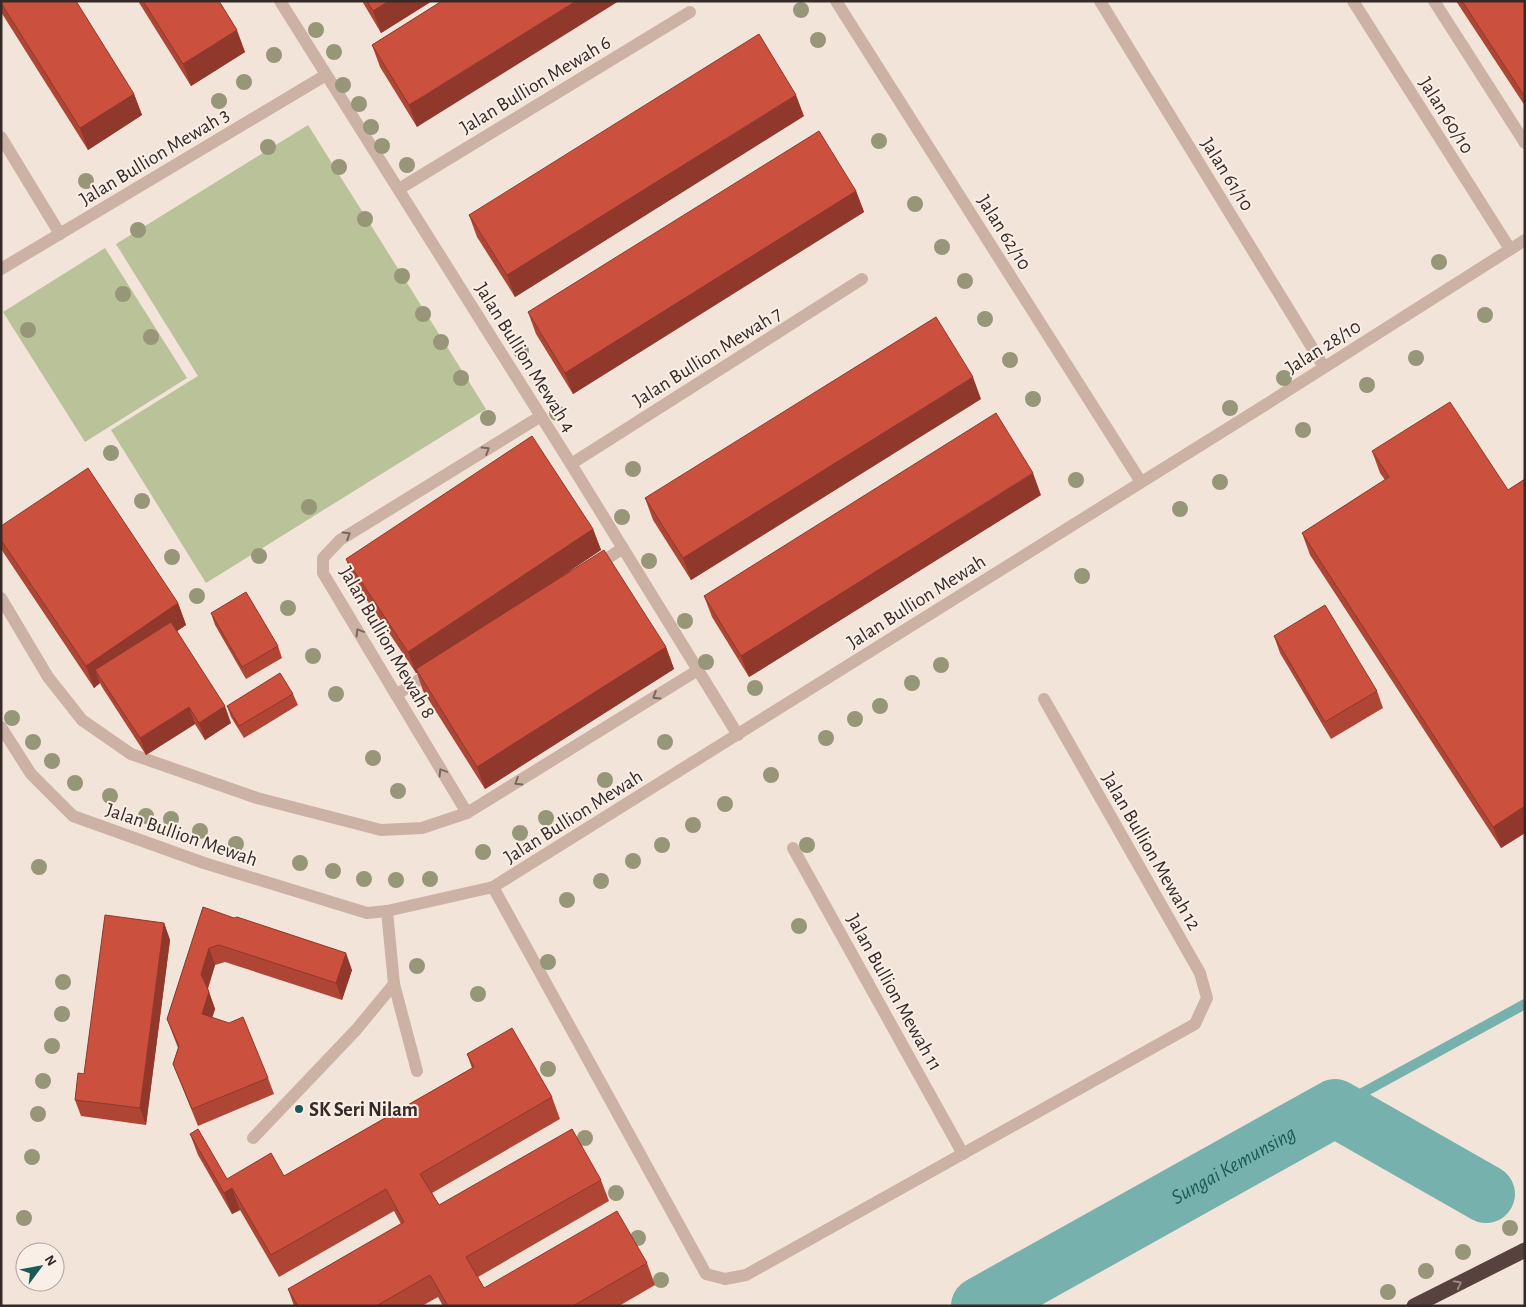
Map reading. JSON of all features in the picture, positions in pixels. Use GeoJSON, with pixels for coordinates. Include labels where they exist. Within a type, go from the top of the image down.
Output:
{"type":"FeatureCollection","features":[{"type":"Feature","properties":{"kind":"highway"},"geometry":{"type":"LineString","coordinates":[[1414,1306],[1525,1250]]}},
{"type":"Feature","properties":{"kind":"street","name":"Jalan Bullion Mewah 4"},"geometry":{"type":"LineString","coordinates":[[280,1],[738,734]]}},
{"type":"Feature","properties":{"kind":"street","name":"Jalan 62/10"},"geometry":{"type":"LineString","coordinates":[[836,1],[1141,482]]}},
{"type":"Feature","properties":{"kind":"street","name":"Jalan 61/10"},"geometry":{"type":"LineString","coordinates":[[1100,1],[1324,367]]}},
{"type":"Feature","properties":{"kind":"street","name":"Jalan 60/10"},"geometry":{"type":"LineString","coordinates":[[1353,1],[1510,250]]}},
{"type":"Feature","properties":{"kind":"street"},"geometry":{"type":"LineString","coordinates":[[1434,1],[1525,143]]}},
{"type":"Feature","properties":{"kind":"street","name":"Jalan Bullion Mewah 6"},"geometry":{"type":"LineString","coordinates":[[399,189],[690,12]]}},
{"type":"Feature","properties":{"kind":"street","name":"Jalan Bullion Mewah 3"},"geometry":{"type":"LineString","coordinates":[[1,269],[326,76]]}},
{"type":"Feature","properties":{"kind":"street"},"geometry":{"type":"LineString","coordinates":[[1,137],[60,234]]}},
{"type":"Feature","properties":{"kind":"street","name":"Jalan 28/10"},"geometry":{"type":"LineString","coordinates":[[1141,482],[1525,240]]}},
{"type":"Feature","properties":{"kind":"street","name":"Jalan Bullion Mewah 7"},"geometry":{"type":"LineString","coordinates":[[571,464],[862,279]]}},
{"type":"Feature","properties":{"kind":"street","name":"Jalan Bullion Mewah 8"},"geometry":{"type":"LineString","coordinates":[[468,813],[323,572],[323,558],[340,540],[541,416]]}},
{"type":"Feature","properties":{"kind":"street","name":"Jalan Bullion Mewah"},"geometry":{"type":"LineString","coordinates":[[1,727],[31,774],[73,816],[204,863],[367,913],[387,911],[492,888],[1141,482]]}},
{"type":"Feature","properties":{"kind":"street"},"geometry":{"type":"LineString","coordinates":[[582,574],[623,548]]}},
{"type":"Feature","properties":{"kind":"street"},"geometry":{"type":"LineString","coordinates":[[1,598],[48,677],[82,720],[131,754],[257,798],[382,830],[422,828],[468,813],[698,670]]}},
{"type":"Feature","properties":{"kind":"street"},"geometry":{"type":"LineString","coordinates":[[396,695],[444,663]]}},
{"type":"Feature","properties":{"kind":"street","name":"Jalan Bullion Mewah 12"},"geometry":{"type":"LineString","coordinates":[[964,1154],[1194,1024],[1208,998],[1200,973],[1044,699]]}},
{"type":"Feature","properties":{"kind":"street","name":"Jalan Bullion Mewah 11"},"geometry":{"type":"LineString","coordinates":[[793,848],[964,1154]]}},
{"type":"Feature","properties":{"kind":"street"},"geometry":{"type":"LineString","coordinates":[[492,888],[706,1274],[725,1279],[746,1275],[964,1154]]}},
{"type":"Feature","properties":{"kind":"street"},"geometry":{"type":"LineString","coordinates":[[387,911],[394,984],[417,1070]]}},
{"type":"Feature","properties":{"kind":"street"},"geometry":{"type":"LineString","coordinates":[[253,1138],[356,1030],[394,984]]}},
{"type":"Feature","properties":{"kind":"green space"},"geometry":{"type":"Polygon","coordinates":[[[308,125],[486,409],[206,583],[111,430],[198,376],[116,244],[308,125]]]}},
{"type":"Feature","properties":{"kind":"green space"},"geometry":{"type":"Polygon","coordinates":[[[105,248],[187,378],[85,442],[3,312],[105,248]]]}},
{"type":"Feature","properties":{"kind":"building"},"geometry":{"type":"Polygon","coordinates":[[[1,1],[76,1],[134,94],[80,128],[1,1]]]}},
{"type":"Feature","properties":{"kind":"building"},"geometry":{"type":"Polygon","coordinates":[[[143,1],[219,1],[237,30],[183,64],[143,1]]]}},
{"type":"Feature","properties":{"kind":"building"},"geometry":{"type":"Polygon","coordinates":[[[367,1],[389,1],[373,11],[367,1]]]}},
{"type":"Feature","properties":{"kind":"building"},"geometry":{"type":"Polygon","coordinates":[[[442,1],[576,1],[409,105],[372,45],[442,1]]]}},
{"type":"Feature","properties":{"kind":"building"},"geometry":{"type":"Polygon","coordinates":[[[1462,1],[1525,1],[1525,97],[1462,1]]]}},
{"type":"Feature","properties":{"kind":"building"},"geometry":{"type":"Polygon","coordinates":[[[759,34],[796,95],[507,275],[469,215],[759,34]]]}},
{"type":"Feature","properties":{"kind":"building"},"geometry":{"type":"Polygon","coordinates":[[[819,131],[856,191],[565,373],[528,312],[819,131]]]}},
{"type":"Feature","properties":{"kind":"building"},"geometry":{"type":"Polygon","coordinates":[[[936,317],[973,377],[683,558],[645,498],[936,317]]]}},
{"type":"Feature","properties":{"kind":"building"},"geometry":{"type":"Polygon","coordinates":[[[1450,402],[1508,490],[1525,479],[1525,806],[1493,827],[1302,533],[1389,477],[1372,451],[1450,402]]]}},
{"type":"Feature","properties":{"kind":"building"},"geometry":{"type":"Polygon","coordinates":[[[996,413],[1033,473],[741,656],[704,596],[996,413]]]}},
{"type":"Feature","properties":{"kind":"building"},"geometry":{"type":"Polygon","coordinates":[[[532,436],[593,529],[408,652],[346,559],[532,436]]]}},
{"type":"Feature","properties":{"kind":"building"},"geometry":{"type":"Polygon","coordinates":[[[88,468],[178,603],[86,666],[1,540],[1,526],[88,468]]]}},
{"type":"Feature","properties":{"kind":"building"},"geometry":{"type":"Polygon","coordinates":[[[604,550],[666,647],[477,767],[416,669],[604,550]]]}},
{"type":"Feature","properties":{"kind":"building"},"geometry":{"type":"Polygon","coordinates":[[[246,592],[278,646],[242,667],[211,613],[246,592]]]}},
{"type":"Feature","properties":{"kind":"building"},"geometry":{"type":"Polygon","coordinates":[[[1325,605],[1377,691],[1325,722],[1274,636],[1325,605]]]}},
{"type":"Feature","properties":{"kind":"building"},"geometry":{"type":"Polygon","coordinates":[[[171,622],[225,706],[199,723],[189,707],[140,738],[95,670],[171,622]]]}},
{"type":"Feature","properties":{"kind":"building"},"geometry":{"type":"Polygon","coordinates":[[[280,673],[293,694],[239,726],[227,706],[280,673]]]}},
{"type":"Feature","properties":{"kind":"building"},"geometry":{"type":"Polygon","coordinates":[[[203,907],[346,953],[336,983],[219,945],[209,948],[201,974],[209,992],[202,1014],[229,1023],[243,1017],[268,1078],[192,1109],[173,1064],[179,1046],[167,1019],[203,907]]]}},
{"type":"Feature","properties":{"kind":"building"},"geometry":{"type":"Polygon","coordinates":[[[105,915],[164,923],[140,1108],[75,1100],[78,1073],[84,1074],[105,915]]]}},
{"type":"Feature","properties":{"kind":"building"},"geometry":{"type":"Polygon","coordinates":[[[512,1028],[552,1097],[420,1174],[439,1205],[572,1129],[601,1180],[466,1257],[484,1288],[617,1211],[647,1263],[573,1306],[448,1306],[430,1275],[376,1306],[298,1306],[288,1289],[404,1222],[386,1189],[271,1255],[232,1188],[224,1193],[190,1134],[198,1129],[227,1179],[271,1153],[284,1176],[474,1067],[467,1054],[512,1028]]]}},
{"type":"Feature","properties":{"kind":"waterway"},"geometry":{"type":"LineString","coordinates":[[1335,1108],[1525,1004]]}},
{"type":"Feature","properties":{"kind":"waterway","name":"Sungai Kemunsing"},"geometry":{"type":"LineString","coordinates":[[980,1306],[1335,1108],[1486,1194]]}},
{"type":"Feature","properties":{"kind":"place","name":"SK Seri Nilam"},"geometry":{"type":"Point","coordinates":[299,1109]}}]}
